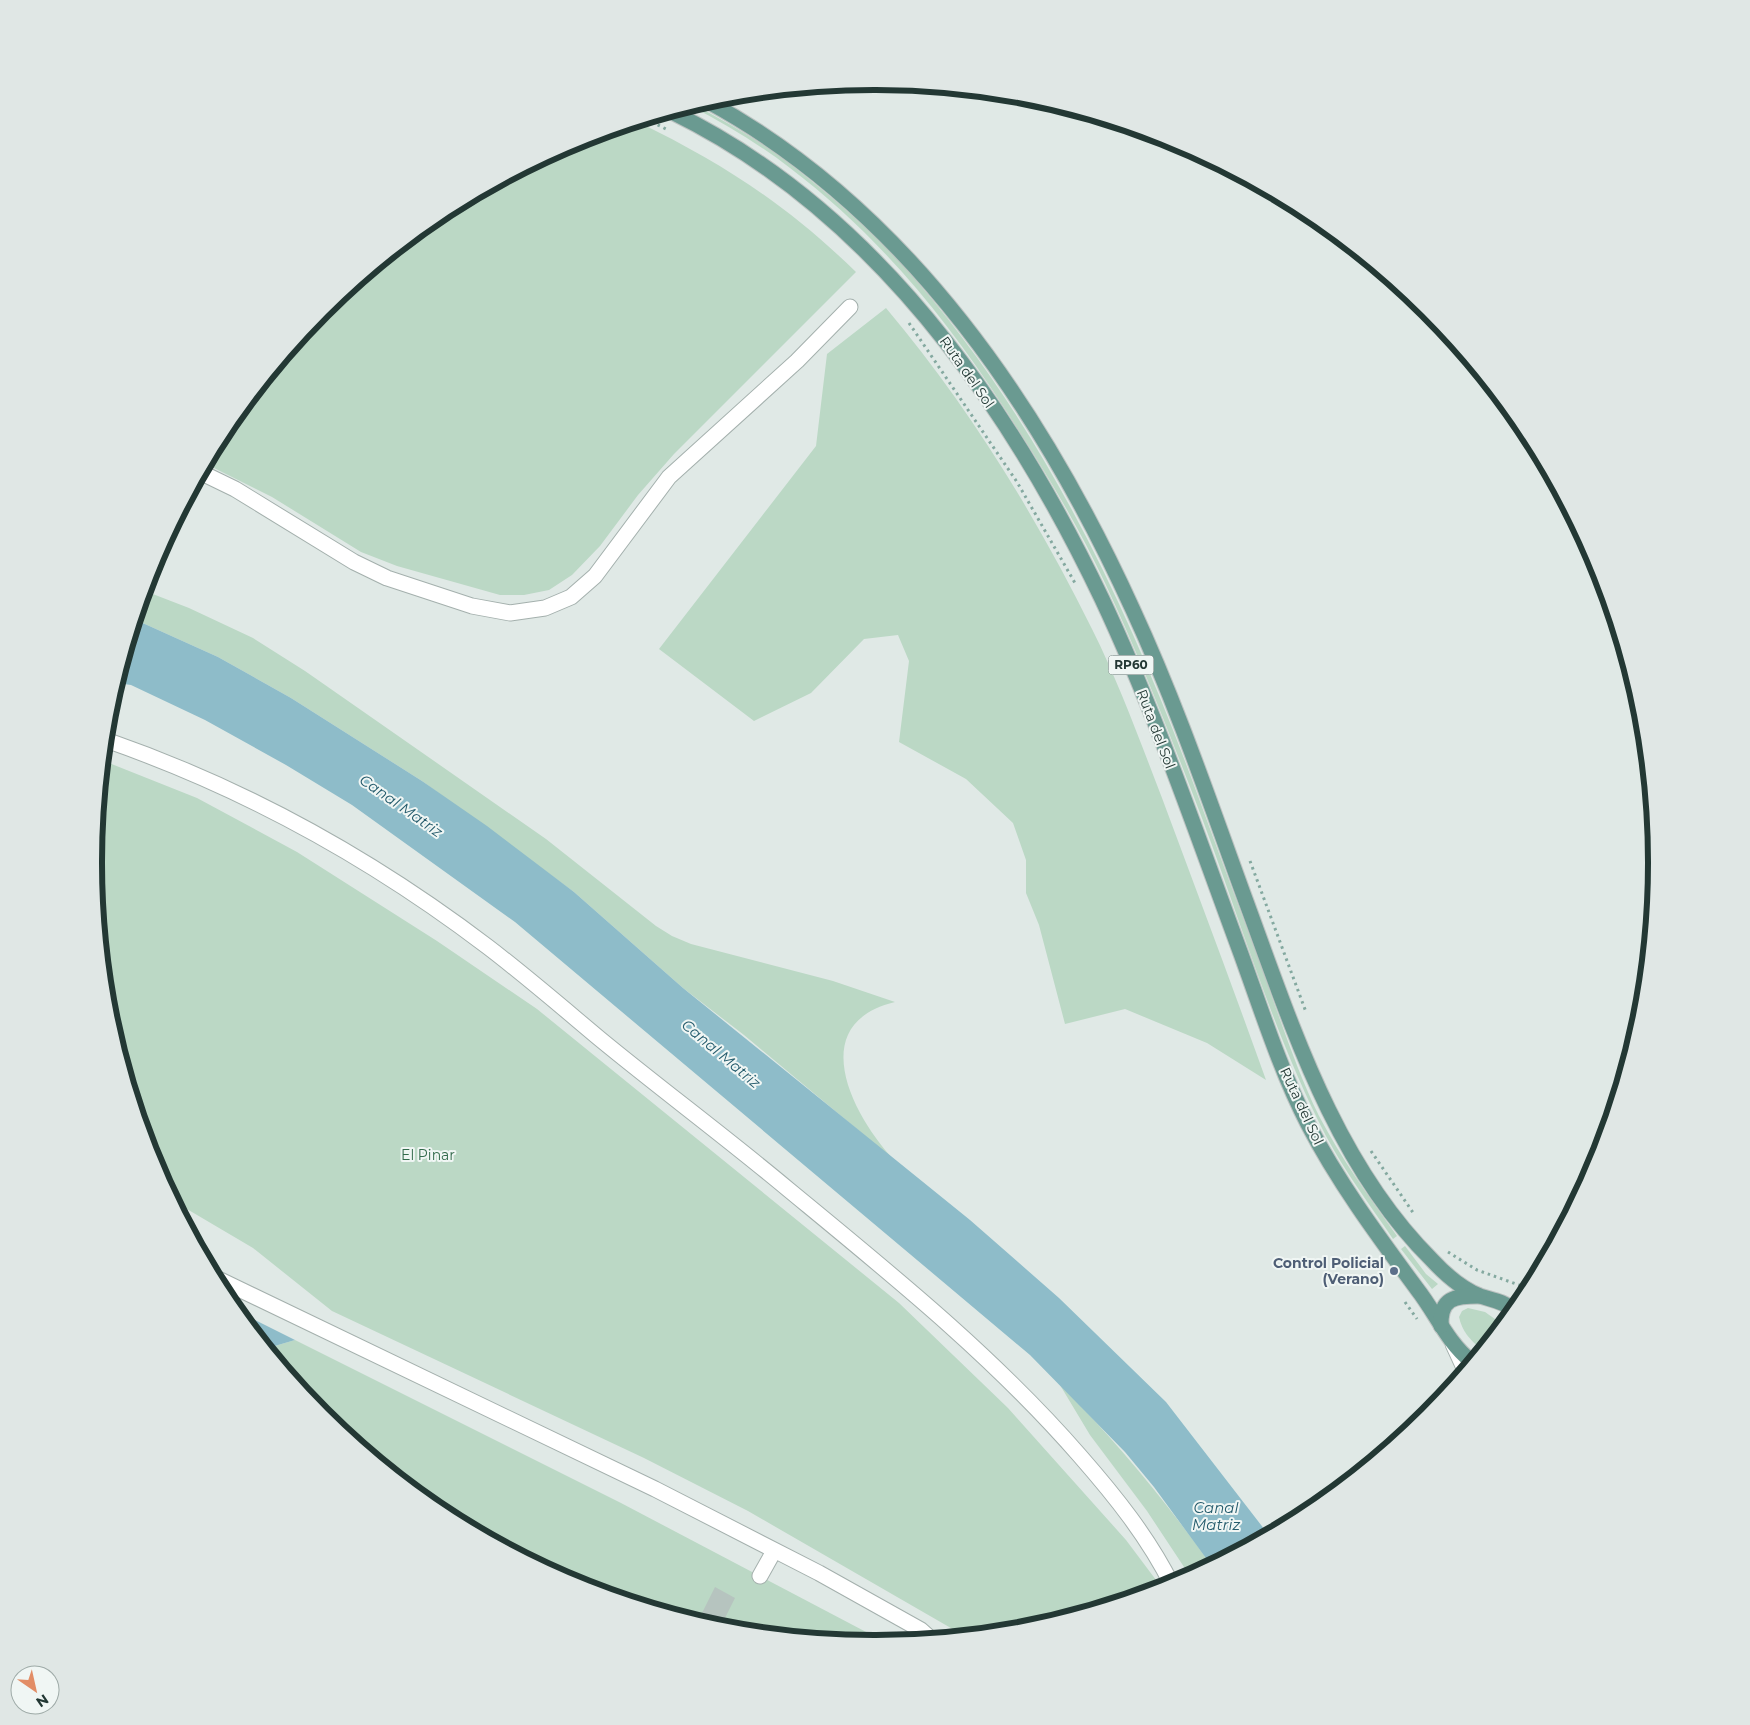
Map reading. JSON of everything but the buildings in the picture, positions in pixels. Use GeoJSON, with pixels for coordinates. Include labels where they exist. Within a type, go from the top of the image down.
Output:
{"type":"FeatureCollection","features":[{"type":"Feature","properties":{"kind":"main road","name":"Ruta del Sol"},"geometry":{"type":"LineString","coordinates":[[716,107],[800,161],[873,223],[922,275],[970,333],[1024,412],[1085,511],[1140,624],[1186,738],[1282,998],[1330,1114],[1375,1189],[1407,1234],[1446,1274],[1479,1296],[1508,1305]]}},
{"type":"Feature","properties":{"kind":"main road","name":"Ruta del Sol"},"geometry":{"type":"LineString","coordinates":[[678,115],[753,158],[787,182],[861,246],[913,300],[935,328],[1007,431],[1050,501],[1087,569],[1120,639],[1305,1118],[1343,1183],[1452,1343],[1468,1358]]}},
{"type":"Feature","properties":{"kind":"main road"},"geometry":{"type":"LineString","coordinates":[[1442,1326],[1441,1313],[1446,1303],[1462,1296],[1479,1296]]}},
{"type":"Feature","properties":{"kind":"street"},"geometry":{"type":"LineString","coordinates":[[206,475],[354,562],[387,578],[482,608],[510,614],[545,608],[571,597],[595,576],[669,477],[797,361],[850,307]]}},
{"type":"Feature","properties":{"kind":"street"},"geometry":{"type":"LineString","coordinates":[[112,742],[194,774],[306,827],[406,889],[522,973],[600,1039],[754,1160],[969,1341],[1033,1404],[1102,1480],[1154,1550],[1168,1577]]}},
{"type":"Feature","properties":{"kind":"street"},"geometry":{"type":"LineString","coordinates":[[228,1284],[655,1489],[924,1633]]}},
{"type":"Feature","properties":{"kind":"street"},"geometry":{"type":"LineString","coordinates":[[1452,1343],[1462,1364]]}},
{"type":"Feature","properties":{"kind":"street"},"geometry":{"type":"LineString","coordinates":[[760,1576],[774,1551]]}},
{"type":"Feature","properties":{"kind":"path"},"geometry":{"type":"LineString","coordinates":[[654,123],[668,129]]}},
{"type":"Feature","properties":{"kind":"path"},"geometry":{"type":"LineString","coordinates":[[906,320],[1018,482],[1078,591]]}},
{"type":"Feature","properties":{"kind":"path"},"geometry":{"type":"LineString","coordinates":[[1401,1296],[1422,1327]]}},
{"type":"Feature","properties":{"kind":"green space"},"geometry":{"type":"Polygon","coordinates":[[[703,110],[782,157],[835,200],[888,249],[950,321],[995,383],[1036,448],[1074,515],[1109,583],[1171,724],[1289,1043],[1319,1116],[1346,1162],[1397,1236],[1393,1239],[1341,1162],[1306,1095],[1254,966],[1172,739],[1117,609],[1094,560],[1044,471],[1003,406],[957,340],[907,277],[880,248],[821,193],[790,168],[742,135],[699,111],[703,110]]]}},
{"type":"Feature","properties":{"kind":"green space"},"geometry":{"type":"Polygon","coordinates":[[[645,125],[727,170],[779,206],[805,226],[856,272],[674,454],[638,495],[600,546],[572,575],[549,590],[524,595],[500,595],[397,566],[361,552],[272,497],[212,467],[262,392],[294,353],[329,316],[366,282],[446,220],[489,193],[579,149],[645,125]]]}},
{"type":"Feature","properties":{"kind":"green space"},"geometry":{"type":"Polygon","coordinates":[[[886,308],[945,383],[999,462],[1048,545],[1102,649],[1146,755],[1266,1080],[1207,1043],[1125,1009],[1065,1024],[1039,925],[1026,893],[1026,860],[1013,823],[966,779],[899,742],[909,661],[898,635],[864,639],[811,693],[754,721],[659,649],[816,446],[827,354],[886,308]]]}},
{"type":"Feature","properties":{"kind":"green space"},"geometry":{"type":"Polygon","coordinates":[[[151,593],[189,608],[253,638],[305,671],[546,839],[656,926],[672,936],[691,944],[833,981],[895,1002],[867,1013],[851,1030],[844,1050],[845,1073],[852,1096],[864,1120],[894,1160],[744,1035],[683,988],[574,892],[422,781],[291,698],[218,657],[141,622],[151,593]]]}},
{"type":"Feature","properties":{"kind":"green space","name":"El Pinar"},"geometry":{"type":"Polygon","coordinates":[[[109,763],[197,798],[297,852],[437,941],[537,1009],[899,1303],[1008,1408],[1126,1540],[1157,1581],[1075,1609],[1026,1620],[955,1630],[748,1511],[644,1458],[332,1311],[253,1248],[184,1207],[161,1158],[143,1111],[117,1013],[104,913],[102,862],[109,763]]]}},
{"type":"Feature","properties":{"kind":"green space"},"geometry":{"type":"Polygon","coordinates":[[[1405,1246],[1426,1274],[1438,1284],[1432,1289],[1401,1249],[1405,1246]]]}},
{"type":"Feature","properties":{"kind":"green space"},"geometry":{"type":"Polygon","coordinates":[[[1468,1308],[1485,1312],[1497,1320],[1477,1346],[1462,1327],[1459,1317],[1462,1311],[1468,1308]]]}},
{"type":"Feature","properties":{"kind":"green space"},"geometry":{"type":"Polygon","coordinates":[[[295,1340],[621,1503],[872,1635],[774,1628],[724,1620],[675,1609],[579,1576],[533,1555],[489,1532],[446,1505],[405,1475],[329,1409],[273,1346],[295,1340]]]}},
{"type":"Feature","properties":{"kind":"green space"},"geometry":{"type":"Polygon","coordinates":[[[1060,1385],[1139,1472],[1176,1517],[1207,1560],[1186,1569],[1147,1511],[1090,1435],[1060,1385]]]}},
{"type":"Feature","properties":{"kind":"water","name":"Canal Matriz"},"geometry":{"type":"Polygon","coordinates":[[[141,622],[218,657],[291,698],[422,781],[487,826],[574,892],[683,988],[970,1220],[1059,1298],[1166,1402],[1265,1530],[1207,1560],[1154,1487],[1125,1452],[1030,1355],[515,922],[352,805],[286,765],[205,720],[131,685],[124,684],[141,622]]]}},
{"type":"Feature","properties":{"kind":"water"},"geometry":{"type":"Polygon","coordinates":[[[252,1318],[295,1340],[273,1346],[252,1318]]]}},
{"type":"Feature","properties":{"kind":"place","name":"Control Policial (Verano)"},"geometry":{"type":"Point","coordinates":[1394,1271]}}]}
